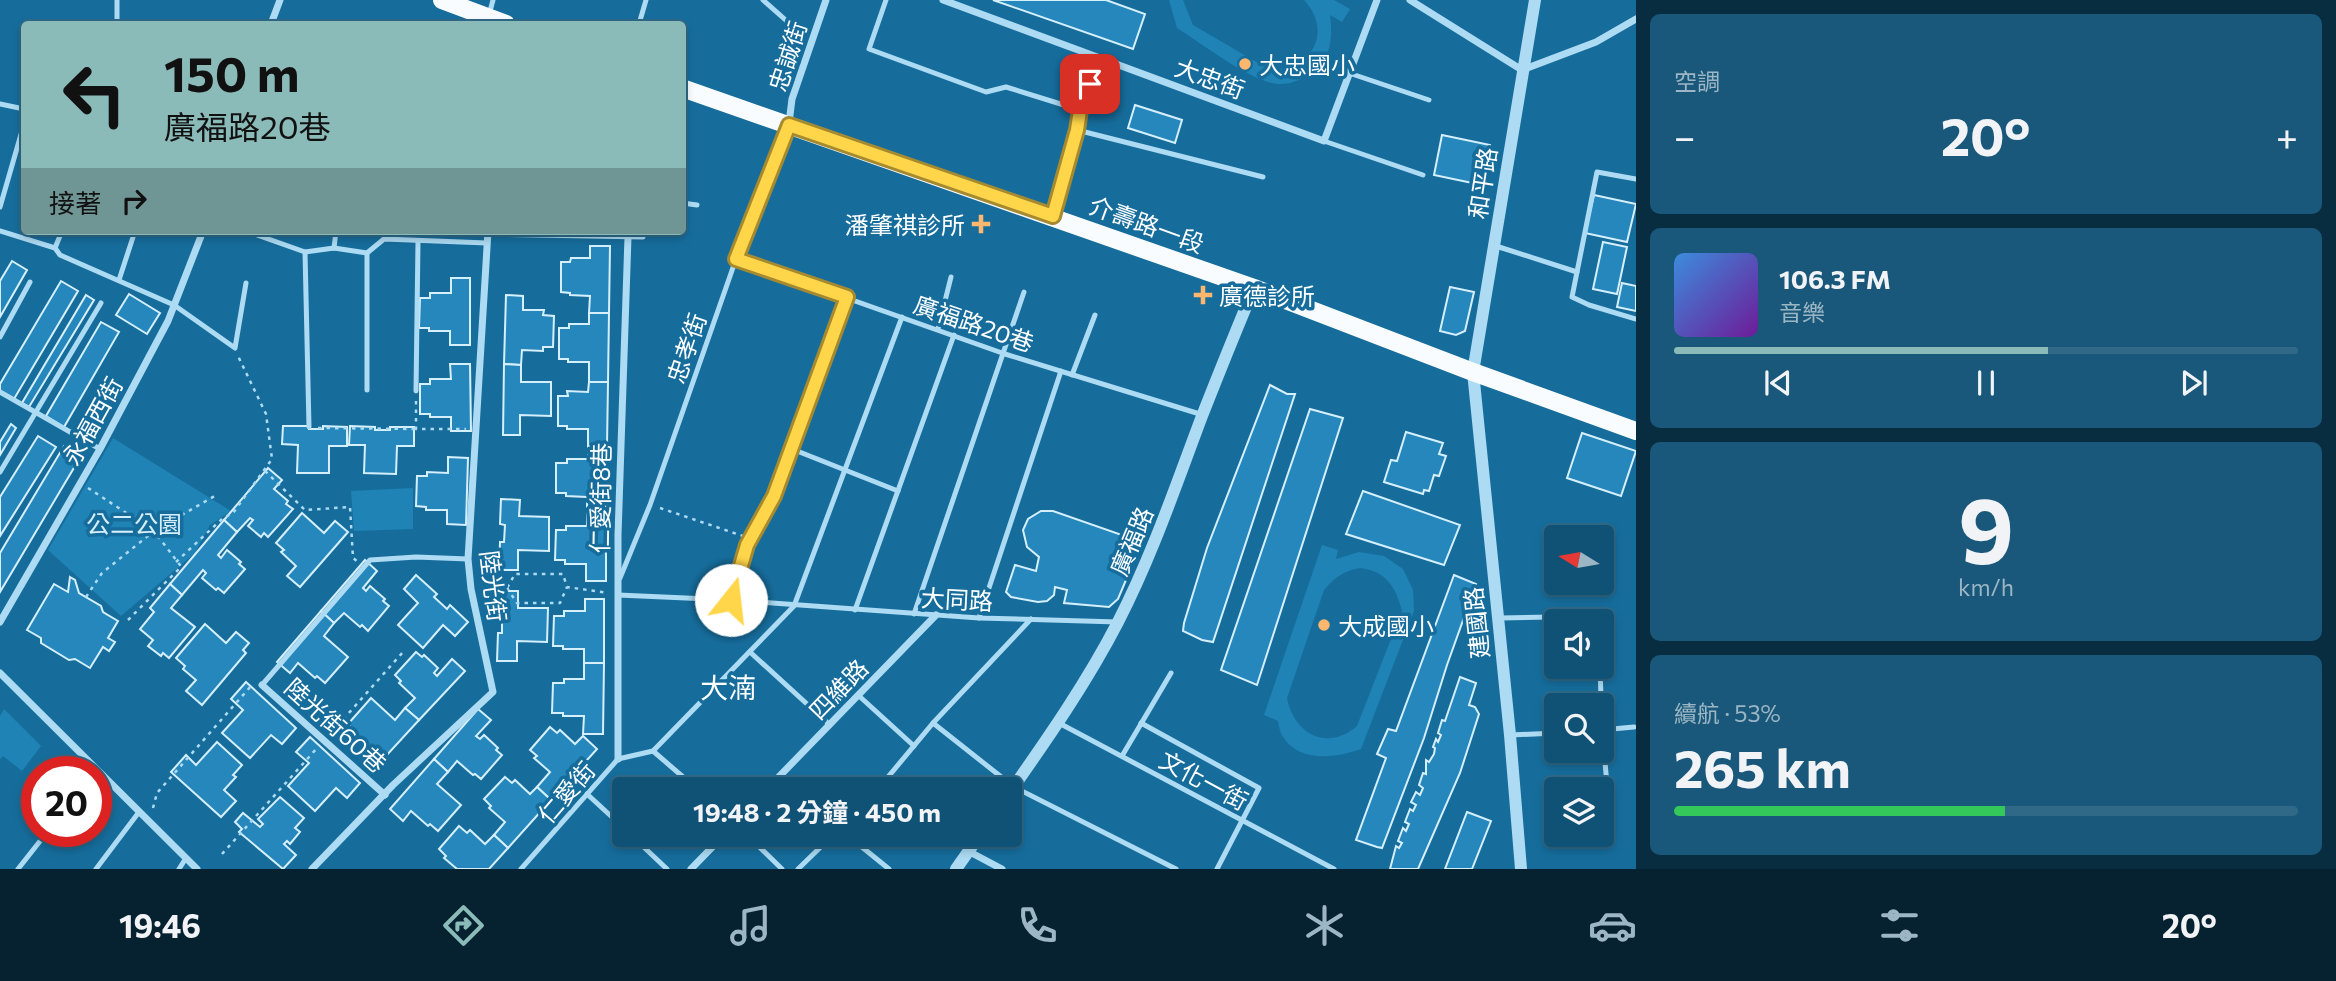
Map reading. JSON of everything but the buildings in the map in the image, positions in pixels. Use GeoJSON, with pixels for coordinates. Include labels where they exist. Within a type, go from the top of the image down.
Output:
{"type":"FeatureCollection","features":[{"type":"Feature","properties":{"kind":"main road"},"geometry":{"type":"LineString","coordinates":[[442,0],[497,21]]}},
{"type":"Feature","properties":{"kind":"main road","name":"介壽路一段"},"geometry":{"type":"LineString","coordinates":[[686,89],[1254,288],[1636,431]]}},
{"type":"Feature","properties":{"kind":"street"},"geometry":{"type":"LineString","coordinates":[[272,21],[280,0]]}},
{"type":"Feature","properties":{"kind":"street","name":"忠誠街"},"geometry":{"type":"LineString","coordinates":[[789,125],[792,99],[826,0]]}},
{"type":"Feature","properties":{"kind":"street","name":"大忠街"},"geometry":{"type":"LineString","coordinates":[[943,0],[1324,141]]}},
{"type":"Feature","properties":{"kind":"street"},"geometry":{"type":"LineString","coordinates":[[1324,141],[1377,0]]}},
{"type":"Feature","properties":{"kind":"street"},"geometry":{"type":"LineString","coordinates":[[1410,0],[1522,70],[1596,42],[1636,19]]}},
{"type":"Feature","properties":{"kind":"street","name":"和平路"},"geometry":{"type":"LineString","coordinates":[[1473,372],[1535,0]]}},
{"type":"Feature","properties":{"kind":"street","name":"永福西街"},"geometry":{"type":"LineString","coordinates":[[0,622],[100,449],[168,321],[202,235]]}},
{"type":"Feature","properties":{"kind":"street","name":"陸光街"},"geometry":{"type":"LineString","coordinates":[[312,869],[493,692],[471,589],[468,559],[488,235]]}},
{"type":"Feature","properties":{"kind":"street","name":"仁愛街8巷"},"geometry":{"type":"LineString","coordinates":[[618,759],[618,535],[628,237]]}},
{"type":"Feature","properties":{"kind":"street","name":"廣福路"},"geometry":{"type":"LineString","coordinates":[[1021,777],[1090,673],[1118,622],[1159,532],[1254,288]]}},
{"type":"Feature","properties":{"kind":"street","name":"建國路"},"geometry":{"type":"LineString","coordinates":[[1473,372],[1521,869]]}},
{"type":"Feature","properties":{"kind":"street","name":"四維路"},"geometry":{"type":"LineString","coordinates":[[780,777],[936,615]]}},
{"type":"Feature","properties":{"kind":"street"},"geometry":{"type":"LineString","coordinates":[[0,673],[80,756]]}},
{"type":"Feature","properties":{"kind":"street","name":"陸光街60巷"},"geometry":{"type":"LineString","coordinates":[[262,685],[385,795]]}},
{"type":"Feature","properties":{"kind":"street"},"geometry":{"type":"LineString","coordinates":[[112,787],[197,869]]}},
{"type":"Feature","properties":{"kind":"street"},"geometry":{"type":"LineString","coordinates":[[691,869],[712,847]]}},
{"type":"Feature","properties":{"kind":"street"},"geometry":{"type":"LineString","coordinates":[[956,869],[971,847]]}},
{"type":"Feature","properties":{"kind":"street"},"geometry":{"type":"LineString","coordinates":[[968,851],[1002,869]]}},
{"type":"Feature","properties":{"kind":"lane"},"geometry":{"type":"LineString","coordinates":[[117,0],[117,21]]}},
{"type":"Feature","properties":{"kind":"lane"},"geometry":{"type":"LineString","coordinates":[[488,18],[493,0]]}},
{"type":"Feature","properties":{"kind":"lane"},"geometry":{"type":"LineString","coordinates":[[640,21],[646,0]]}},
{"type":"Feature","properties":{"kind":"lane"},"geometry":{"type":"LineString","coordinates":[[763,0],[789,23]]}},
{"type":"Feature","properties":{"kind":"lane"},"geometry":{"type":"LineString","coordinates":[[886,0],[869,49],[986,92],[1006,87],[1080,110]]}},
{"type":"Feature","properties":{"kind":"lane"},"geometry":{"type":"LineString","coordinates":[[1053,216],[1080,110],[1100,58]]}},
{"type":"Feature","properties":{"kind":"lane"},"geometry":{"type":"LineString","coordinates":[[1349,73],[1429,100]]}},
{"type":"Feature","properties":{"kind":"lane"},"geometry":{"type":"LineString","coordinates":[[0,104],[21,108]]}},
{"type":"Feature","properties":{"kind":"lane","name":"忠孝街"},"geometry":{"type":"LineString","coordinates":[[618,582],[650,505],[736,259],[789,125]]}},
{"type":"Feature","properties":{"kind":"lane"},"geometry":{"type":"LineString","coordinates":[[1077,130],[1263,177]]}},
{"type":"Feature","properties":{"kind":"lane"},"geometry":{"type":"LineString","coordinates":[[0,207],[21,134]]}},
{"type":"Feature","properties":{"kind":"lane"},"geometry":{"type":"LineString","coordinates":[[1324,141],[1423,175]]}},
{"type":"Feature","properties":{"kind":"lane"},"geometry":{"type":"LineString","coordinates":[[1636,179],[1597,172],[1572,298],[1636,318]]}},
{"type":"Feature","properties":{"kind":"lane"},"geometry":{"type":"LineString","coordinates":[[686,204],[697,205]]}},
{"type":"Feature","properties":{"kind":"lane"},"geometry":{"type":"LineString","coordinates":[[0,232],[55,248],[60,255],[174,305],[235,348],[246,283]]}},
{"type":"Feature","properties":{"kind":"lane"},"geometry":{"type":"LineString","coordinates":[[55,248],[60,235]]}},
{"type":"Feature","properties":{"kind":"lane"},"geometry":{"type":"LineString","coordinates":[[120,280],[134,235]]}},
{"type":"Feature","properties":{"kind":"lane"},"geometry":{"type":"LineString","coordinates":[[264,235],[305,252],[334,248],[367,253],[384,240],[487,243]]}},
{"type":"Feature","properties":{"kind":"lane"},"geometry":{"type":"LineString","coordinates":[[334,248],[336,235]]}},
{"type":"Feature","properties":{"kind":"lane"},"geometry":{"type":"LineString","coordinates":[[600,235],[638,235]]}},
{"type":"Feature","properties":{"kind":"lane"},"geometry":{"type":"LineString","coordinates":[[416,391],[418,242]]}},
{"type":"Feature","properties":{"kind":"lane"},"geometry":{"type":"LineString","coordinates":[[1493,245],[1577,272]]}},
{"type":"Feature","properties":{"kind":"lane"},"geometry":{"type":"LineString","coordinates":[[305,252],[309,428]]}},
{"type":"Feature","properties":{"kind":"lane"},"geometry":{"type":"LineString","coordinates":[[367,253],[367,390]]}},
{"type":"Feature","properties":{"kind":"lane","name":"廣福路20巷"},"geometry":{"type":"LineString","coordinates":[[736,259],[1004,354],[1203,415]]}},
{"type":"Feature","properties":{"kind":"lane"},"geometry":{"type":"LineString","coordinates":[[938,329],[951,276]]}},
{"type":"Feature","properties":{"kind":"lane"},"geometry":{"type":"LineString","coordinates":[[0,337],[30,282]]}},
{"type":"Feature","properties":{"kind":"lane"},"geometry":{"type":"LineString","coordinates":[[914,614],[1024,292]]}},
{"type":"Feature","properties":{"kind":"lane"},"geometry":{"type":"LineString","coordinates":[[731,600],[751,538],[774,496],[847,297]]}},
{"type":"Feature","properties":{"kind":"lane"},"geometry":{"type":"LineString","coordinates":[[0,472],[101,303]]}},
{"type":"Feature","properties":{"kind":"lane"},"geometry":{"type":"LineString","coordinates":[[1072,375],[1095,315]]}},
{"type":"Feature","properties":{"kind":"lane"},"geometry":{"type":"LineString","coordinates":[[682,777],[653,751],[794,606],[902,317]]}},
{"type":"Feature","properties":{"kind":"lane"},"geometry":{"type":"LineString","coordinates":[[855,610],[954,335]]}},
{"type":"Feature","properties":{"kind":"lane"},"geometry":{"type":"LineString","coordinates":[[979,618],[1061,372]]}},
{"type":"Feature","properties":{"kind":"lane"},"geometry":{"type":"LineString","coordinates":[[0,392],[100,449]]}},
{"type":"Feature","properties":{"kind":"lane"},"geometry":{"type":"LineString","coordinates":[[792,449],[898,491]]}},
{"type":"Feature","properties":{"kind":"lane"},"geometry":{"type":"LineString","coordinates":[[262,685],[370,560],[416,557],[468,559]]}},
{"type":"Feature","properties":{"kind":"lane","name":"大同路"},"geometry":{"type":"LineString","coordinates":[[618,595],[731,600],[979,618],[1118,622]]}},
{"type":"Feature","properties":{"kind":"lane"},"geometry":{"type":"LineString","coordinates":[[1497,618],[1544,617]]}},
{"type":"Feature","properties":{"kind":"lane"},"geometry":{"type":"LineString","coordinates":[[890,777],[933,723],[1031,620]]}},
{"type":"Feature","properties":{"kind":"lane"},"geometry":{"type":"LineString","coordinates":[[750,652],[830,725]]}},
{"type":"Feature","properties":{"kind":"lane"},"geometry":{"type":"LineString","coordinates":[[1122,756],[1171,673]]}},
{"type":"Feature","properties":{"kind":"lane"},"geometry":{"type":"LineString","coordinates":[[858,695],[914,746]]}},
{"type":"Feature","properties":{"kind":"lane","name":"文化一街"},"geometry":{"type":"LineString","coordinates":[[1058,722],[1334,869]]}},
{"type":"Feature","properties":{"kind":"lane"},"geometry":{"type":"LineString","coordinates":[[933,723],[997,777]]}},
{"type":"Feature","properties":{"kind":"lane"},"geometry":{"type":"LineString","coordinates":[[1141,723],[1259,788],[1217,869]]}},
{"type":"Feature","properties":{"kind":"lane"},"geometry":{"type":"LineString","coordinates":[[1614,729],[1634,727]]}},
{"type":"Feature","properties":{"kind":"lane"},"geometry":{"type":"LineString","coordinates":[[1510,735],[1544,734]]}},
{"type":"Feature","properties":{"kind":"lane","name":"仁愛街"},"geometry":{"type":"LineString","coordinates":[[521,869],[618,759],[653,751]]}},
{"type":"Feature","properties":{"kind":"lane"},"geometry":{"type":"LineString","coordinates":[[587,794],[612,817]]}},
{"type":"Feature","properties":{"kind":"lane"},"geometry":{"type":"LineString","coordinates":[[1022,795],[1175,869]]}},
{"type":"Feature","properties":{"kind":"lane"},"geometry":{"type":"LineString","coordinates":[[96,869],[139,812]]}},
{"type":"Feature","properties":{"kind":"lane"},"geometry":{"type":"LineString","coordinates":[[20,868],[36,847]]}},
{"type":"Feature","properties":{"kind":"lane"},"geometry":{"type":"LineString","coordinates":[[644,847],[667,869]]}},
{"type":"Feature","properties":{"kind":"lane"},"geometry":{"type":"LineString","coordinates":[[759,847],[782,869]]}},
{"type":"Feature","properties":{"kind":"lane"},"geometry":{"type":"LineString","coordinates":[[798,869],[820,847]]}},
{"type":"Feature","properties":{"kind":"lane"},"geometry":{"type":"LineString","coordinates":[[862,847],[889,869]]}},
{"type":"Feature","properties":{"kind":"lane"},"geometry":{"type":"LineString","coordinates":[[964,847],[968,851]]}},
{"type":"Feature","properties":{"kind":"lane"},"geometry":{"type":"LineString","coordinates":[[179,869],[186,858]]}},
{"type":"Feature","properties":{"kind":"path"},"geometry":{"type":"LineString","coordinates":[[176,562],[223,518],[233,513],[272,459],[266,414],[235,348]]}},
{"type":"Feature","properties":{"kind":"path"},"geometry":{"type":"LineString","coordinates":[[416,391],[416,429]]}},
{"type":"Feature","properties":{"kind":"path"},"geometry":{"type":"LineString","coordinates":[[309,428],[476,429]]}},
{"type":"Feature","properties":{"kind":"path"},"geometry":{"type":"LineString","coordinates":[[265,471],[305,510],[350,507],[353,558],[363,568]]}},
{"type":"Feature","properties":{"kind":"path"},"geometry":{"type":"LineString","coordinates":[[80,483],[154,531],[182,568],[128,620]]}},
{"type":"Feature","properties":{"kind":"path"},"geometry":{"type":"LineString","coordinates":[[86,597],[102,573],[154,531],[218,495]]}},
{"type":"Feature","properties":{"kind":"path"},"geometry":{"type":"LineString","coordinates":[[650,505],[751,538]]}},
{"type":"Feature","properties":{"kind":"path"},"geometry":{"type":"LineString","coordinates":[[514,574],[563,574],[567,587],[560,603],[517,603],[508,588],[514,574]]}},
{"type":"Feature","properties":{"kind":"path"},"geometry":{"type":"LineString","coordinates":[[567,587],[618,595]]}},
{"type":"Feature","properties":{"kind":"path"},"geometry":{"type":"LineString","coordinates":[[471,589],[508,588]]}},
{"type":"Feature","properties":{"kind":"path"},"geometry":{"type":"LineString","coordinates":[[222,854],[403,652]]}},
{"type":"Feature","properties":{"kind":"path"},"geometry":{"type":"LineString","coordinates":[[149,821],[157,793],[250,687],[262,685]]}},
{"type":"Feature","properties":{"kind":"green space"},"geometry":{"type":"Polygon","coordinates":[[[1169,0],[1183,0],[1193,25],[1270,70],[1297,64],[1307,57],[1314,47],[1317,25],[1313,12],[1304,0],[1334,0],[1350,9],[1342,22],[1330,15],[1329,47],[1318,68],[1301,79],[1281,84],[1243,71],[1177,28],[1169,0]]]}},
{"type":"Feature","properties":{"kind":"green space","name":"公二公園"},"geometry":{"type":"Polygon","coordinates":[[[113,438],[231,511],[210,525],[195,553],[121,616],[48,550],[113,438]]]}},
{"type":"Feature","properties":{"kind":"green space"},"geometry":{"type":"Polygon","coordinates":[[[413,488],[413,529],[354,531],[351,491],[413,488]]]}},
{"type":"Feature","properties":{"kind":"green space"},"geometry":{"type":"Polygon","coordinates":[[[1322,545],[1338,550],[1336,559],[1359,552],[1384,556],[1403,569],[1413,590],[1414,611],[1361,749],[1341,755],[1309,755],[1290,745],[1282,735],[1278,721],[1264,715],[1322,545]],[[1360,568],[1344,573],[1324,590],[1287,698],[1297,721],[1304,730],[1313,735],[1334,738],[1357,726],[1402,611],[1393,588],[1383,577],[1360,568]]]}},
{"type":"Feature","properties":{"kind":"green space"},"geometry":{"type":"Polygon","coordinates":[[[4,709],[41,746],[33,756],[21,756],[21,770],[3,756],[0,759],[0,716],[4,709]]]}},
{"type":"Feature","properties":{"kind":"place","name":"大忠國小"},"geometry":{"type":"Point","coordinates":[1245,64]}},
{"type":"Feature","properties":{"kind":"place","name":"潘肇祺診所"},"geometry":{"type":"Point","coordinates":[981,224]}},
{"type":"Feature","properties":{"kind":"place","name":"廣德診所"},"geometry":{"type":"Point","coordinates":[1203,295]}},
{"type":"Feature","properties":{"kind":"place","name":"大成國小"},"geometry":{"type":"Point","coordinates":[1324,625]}},
{"type":"Feature","properties":{"kind":"district","name":"大湳"},"geometry":{"type":"Point","coordinates":[728,687]}},
{"type":"Feature","properties":{"kind":"route"},"geometry":{"type":"LineString","coordinates":[[731,600],[747,545],[774,496],[847,297],[736,259],[789,125],[1053,216],[1080,110],[1090,84]]}}]}
